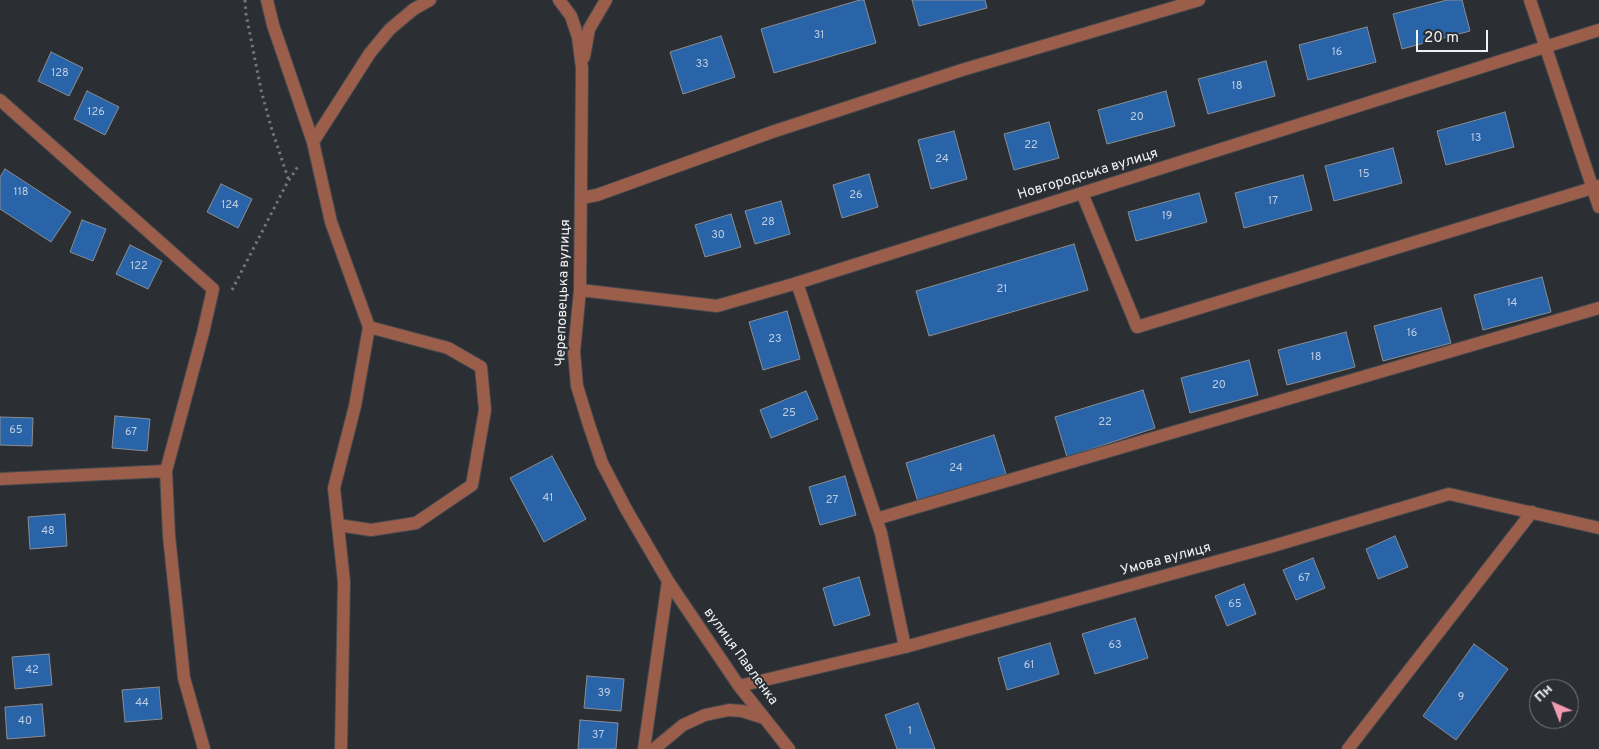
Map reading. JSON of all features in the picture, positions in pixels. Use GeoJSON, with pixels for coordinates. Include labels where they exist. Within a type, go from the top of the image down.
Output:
{"type":"FeatureCollection","features":[{"type":"Feature","properties":{"kind":"street"},"geometry":{"type":"LineString","coordinates":[[267,0],[313,142],[331,222],[369,327],[355,406],[334,488],[344,582],[341,749]]}},
{"type":"Feature","properties":{"kind":"street"},"geometry":{"type":"LineString","coordinates":[[404,17],[407,0]]}},
{"type":"Feature","properties":{"kind":"street"},"geometry":{"type":"LineString","coordinates":[[313,142],[370,53],[390,29],[414,9],[430,0]]}},
{"type":"Feature","properties":{"kind":"street","name":"Череповецька вулиця"},"geometry":{"type":"LineString","coordinates":[[559,0],[571,16],[578,37],[582,68],[580,290],[574,352],[577,386],[602,463],[668,581]]}},
{"type":"Feature","properties":{"kind":"street"},"geometry":{"type":"LineString","coordinates":[[582,68],[589,30],[606,0]]}},
{"type":"Feature","properties":{"kind":"street"},"geometry":{"type":"LineString","coordinates":[[581,198],[597,195],[772,132],[962,70],[1199,0]]}},
{"type":"Feature","properties":{"kind":"street"},"geometry":{"type":"LineString","coordinates":[[1530,0],[1596,187],[1599,207]]}},
{"type":"Feature","properties":{"kind":"street","name":"Новгородська вулиця"},"geometry":{"type":"LineString","coordinates":[[580,290],[717,306],[796,283],[1599,30]]}},
{"type":"Feature","properties":{"kind":"street"},"geometry":{"type":"LineString","coordinates":[[0,100],[213,290],[166,472],[169,536],[184,678],[204,749]]}},
{"type":"Feature","properties":{"kind":"street"},"geometry":{"type":"LineString","coordinates":[[1082,193],[1137,326],[1596,187]]}},
{"type":"Feature","properties":{"kind":"street"},"geometry":{"type":"LineString","coordinates":[[796,283],[881,533],[905,647]]}},
{"type":"Feature","properties":{"kind":"street"},"geometry":{"type":"LineString","coordinates":[[876,519],[1599,308]]}},
{"type":"Feature","properties":{"kind":"street"},"geometry":{"type":"LineString","coordinates":[[338,525],[371,530],[416,523],[472,485],[485,410],[481,367],[448,348],[369,327]]}},
{"type":"Feature","properties":{"kind":"street"},"geometry":{"type":"LineString","coordinates":[[0,479],[166,472]]}},
{"type":"Feature","properties":{"kind":"street","name":"Умова вулиця"},"geometry":{"type":"LineString","coordinates":[[739,686],[905,647],[1264,548],[1449,494],[1599,528]]}},
{"type":"Feature","properties":{"kind":"street"},"geometry":{"type":"LineString","coordinates":[[1348,749],[1532,512]]}},
{"type":"Feature","properties":{"kind":"street"},"geometry":{"type":"LineString","coordinates":[[644,749],[668,581]]}},
{"type":"Feature","properties":{"kind":"street","name":"вулиця Павленка"},"geometry":{"type":"LineString","coordinates":[[668,581],[739,686],[789,749]]}},
{"type":"Feature","properties":{"kind":"street"},"geometry":{"type":"LineString","coordinates":[[654,749],[683,725],[705,715],[736,710],[764,718]]}},
{"type":"Feature","properties":{"kind":"path"},"geometry":{"type":"LineString","coordinates":[[245,0],[261,90],[289,181]]}},
{"type":"Feature","properties":{"kind":"path"},"geometry":{"type":"LineString","coordinates":[[230,293],[289,181],[313,142]]}},
{"type":"Feature","properties":{"kind":"building"},"geometry":{"type":"Polygon","coordinates":[[[864,0],[876,43],[774,73],[761,29],[864,0]]]}},
{"type":"Feature","properties":{"kind":"building"},"geometry":{"type":"Polygon","coordinates":[[[912,0],[985,0],[987,8],[919,26],[912,0]]]}},
{"type":"Feature","properties":{"kind":"building"},"geometry":{"type":"Polygon","coordinates":[[[1447,0],[1462,0],[1470,31],[1402,49],[1393,14],[1447,0]]]}},
{"type":"Feature","properties":{"kind":"building"},"geometry":{"type":"Polygon","coordinates":[[[1367,27],[1376,62],[1308,80],[1299,45],[1367,27]]]}},
{"type":"Feature","properties":{"kind":"building"},"geometry":{"type":"Polygon","coordinates":[[[721,36],[735,77],[683,94],[670,52],[721,36]]]}},
{"type":"Feature","properties":{"kind":"building"},"geometry":{"type":"Polygon","coordinates":[[[51,52],[83,68],[69,96],[38,81],[51,52]]]}},
{"type":"Feature","properties":{"kind":"building"},"geometry":{"type":"Polygon","coordinates":[[[1266,61],[1275,96],[1208,114],[1198,79],[1266,61]]]}},
{"type":"Feature","properties":{"kind":"building"},"geometry":{"type":"Polygon","coordinates":[[[87,91],[119,107],[105,135],[74,119],[87,91]]]}},
{"type":"Feature","properties":{"kind":"building"},"geometry":{"type":"Polygon","coordinates":[[[1166,91],[1175,126],[1107,144],[1098,110],[1166,91]]]}},
{"type":"Feature","properties":{"kind":"building"},"geometry":{"type":"Polygon","coordinates":[[[1505,112],[1514,147],[1446,165],[1437,131],[1505,112]]]}},
{"type":"Feature","properties":{"kind":"building"},"geometry":{"type":"Polygon","coordinates":[[[1049,122],[1059,158],[1014,170],[1004,134],[1049,122]]]}},
{"type":"Feature","properties":{"kind":"building"},"geometry":{"type":"Polygon","coordinates":[[[954,131],[967,179],[931,189],[918,140],[954,131]]]}},
{"type":"Feature","properties":{"kind":"building"},"geometry":{"type":"Polygon","coordinates":[[[1393,148],[1402,183],[1334,201],[1325,166],[1393,148]]]}},
{"type":"Feature","properties":{"kind":"building"},"geometry":{"type":"Polygon","coordinates":[[[5,169],[71,212],[51,242],[0,209],[0,177],[5,169]]]}},
{"type":"Feature","properties":{"kind":"building"},"geometry":{"type":"Polygon","coordinates":[[[869,174],[878,207],[842,218],[833,185],[869,174]]]}},
{"type":"Feature","properties":{"kind":"building"},"geometry":{"type":"Polygon","coordinates":[[[1303,175],[1312,210],[1244,228],[1235,193],[1303,175]]]}},
{"type":"Feature","properties":{"kind":"building"},"geometry":{"type":"Polygon","coordinates":[[[221,184],[252,199],[238,228],[207,212],[221,184]]]}},
{"type":"Feature","properties":{"kind":"building"},"geometry":{"type":"Polygon","coordinates":[[[1199,193],[1207,222],[1136,241],[1128,212],[1199,193]]]}},
{"type":"Feature","properties":{"kind":"building"},"geometry":{"type":"Polygon","coordinates":[[[781,201],[790,234],[755,244],[745,211],[781,201]]]}},
{"type":"Feature","properties":{"kind":"building"},"geometry":{"type":"Polygon","coordinates":[[[731,214],[741,247],[705,257],[695,225],[731,214]]]}},
{"type":"Feature","properties":{"kind":"building"},"geometry":{"type":"Polygon","coordinates":[[[82,220],[106,229],[93,261],[70,252],[82,220]]]}},
{"type":"Feature","properties":{"kind":"building"},"geometry":{"type":"Polygon","coordinates":[[[1074,244],[1088,290],[929,336],[916,291],[1074,244]]]}},
{"type":"Feature","properties":{"kind":"building"},"geometry":{"type":"Polygon","coordinates":[[[130,245],[162,261],[148,289],[116,274],[130,245]]]}},
{"type":"Feature","properties":{"kind":"building"},"geometry":{"type":"Polygon","coordinates":[[[1542,277],[1551,312],[1483,330],[1474,295],[1542,277]]]}},
{"type":"Feature","properties":{"kind":"building"},"geometry":{"type":"Polygon","coordinates":[[[1441,308],[1451,343],[1383,361],[1374,326],[1441,308]]]}},
{"type":"Feature","properties":{"kind":"building"},"geometry":{"type":"Polygon","coordinates":[[[787,311],[800,359],[763,370],[749,322],[787,311]]]}},
{"type":"Feature","properties":{"kind":"building"},"geometry":{"type":"Polygon","coordinates":[[[1346,332],[1355,367],[1287,385],[1278,350],[1346,332]]]}},
{"type":"Feature","properties":{"kind":"building"},"geometry":{"type":"Polygon","coordinates":[[[1249,360],[1258,395],[1190,413],[1181,378],[1249,360]]]}},
{"type":"Feature","properties":{"kind":"building"},"geometry":{"type":"Polygon","coordinates":[[[1143,390],[1155,428],[1067,457],[1055,417],[1143,390]]]}},
{"type":"Feature","properties":{"kind":"building"},"geometry":{"type":"Polygon","coordinates":[[[806,391],[818,419],[771,438],[760,410],[806,391]]]}},
{"type":"Feature","properties":{"kind":"building"},"geometry":{"type":"Polygon","coordinates":[[[115,416],[150,419],[147,451],[112,448],[115,416]]]}},
{"type":"Feature","properties":{"kind":"building"},"geometry":{"type":"Polygon","coordinates":[[[0,417],[33,418],[32,446],[0,445],[0,417]]]}},
{"type":"Feature","properties":{"kind":"building"},"geometry":{"type":"Polygon","coordinates":[[[994,435],[1006,474],[918,502],[906,463],[994,435]]]}},
{"type":"Feature","properties":{"kind":"building"},"geometry":{"type":"Polygon","coordinates":[[[552,456],[586,519],[544,542],[510,478],[552,456]]]}},
{"type":"Feature","properties":{"kind":"building"},"geometry":{"type":"Polygon","coordinates":[[[845,476],[856,515],[820,525],[809,487],[845,476]]]}},
{"type":"Feature","properties":{"kind":"building"},"geometry":{"type":"Polygon","coordinates":[[[65,514],[67,546],[30,549],[28,517],[65,514]]]}},
{"type":"Feature","properties":{"kind":"building"},"geometry":{"type":"Polygon","coordinates":[[[1395,536],[1408,567],[1378,579],[1366,549],[1395,536]]]}},
{"type":"Feature","properties":{"kind":"building"},"geometry":{"type":"Polygon","coordinates":[[[1313,558],[1325,588],[1296,600],[1283,570],[1313,558]]]}},
{"type":"Feature","properties":{"kind":"building"},"geometry":{"type":"Polygon","coordinates":[[[859,577],[870,615],[834,626],[823,588],[859,577]]]}},
{"type":"Feature","properties":{"kind":"building"},"geometry":{"type":"Polygon","coordinates":[[[1244,584],[1256,614],[1227,626],[1215,596],[1244,584]]]}},
{"type":"Feature","properties":{"kind":"building"},"geometry":{"type":"Polygon","coordinates":[[[1135,618],[1148,658],[1095,674],[1082,634],[1135,618]]]}},
{"type":"Feature","properties":{"kind":"building"},"geometry":{"type":"Polygon","coordinates":[[[1050,643],[1059,674],[1007,690],[998,658],[1050,643]]]}},
{"type":"Feature","properties":{"kind":"building"},"geometry":{"type":"Polygon","coordinates":[[[1474,644],[1508,669],[1456,740],[1423,716],[1474,644]]]}},
{"type":"Feature","properties":{"kind":"building"},"geometry":{"type":"Polygon","coordinates":[[[49,654],[52,685],[15,689],[12,657],[49,654]]]}},
{"type":"Feature","properties":{"kind":"building"},"geometry":{"type":"Polygon","coordinates":[[[587,676],[624,679],[621,711],[584,708],[587,676]]]}},
{"type":"Feature","properties":{"kind":"building"},"geometry":{"type":"Polygon","coordinates":[[[159,687],[162,719],[125,722],[122,690],[159,687]]]}},
{"type":"Feature","properties":{"kind":"building"},"geometry":{"type":"Polygon","coordinates":[[[918,703],[935,749],[897,749],[885,715],[918,703]]]}},
{"type":"Feature","properties":{"kind":"building"},"geometry":{"type":"Polygon","coordinates":[[[42,704],[45,736],[7,739],[5,707],[42,704]]]}},
{"type":"Feature","properties":{"kind":"building"},"geometry":{"type":"Polygon","coordinates":[[[580,720],[618,723],[616,749],[578,749],[580,720]]]}}]}
